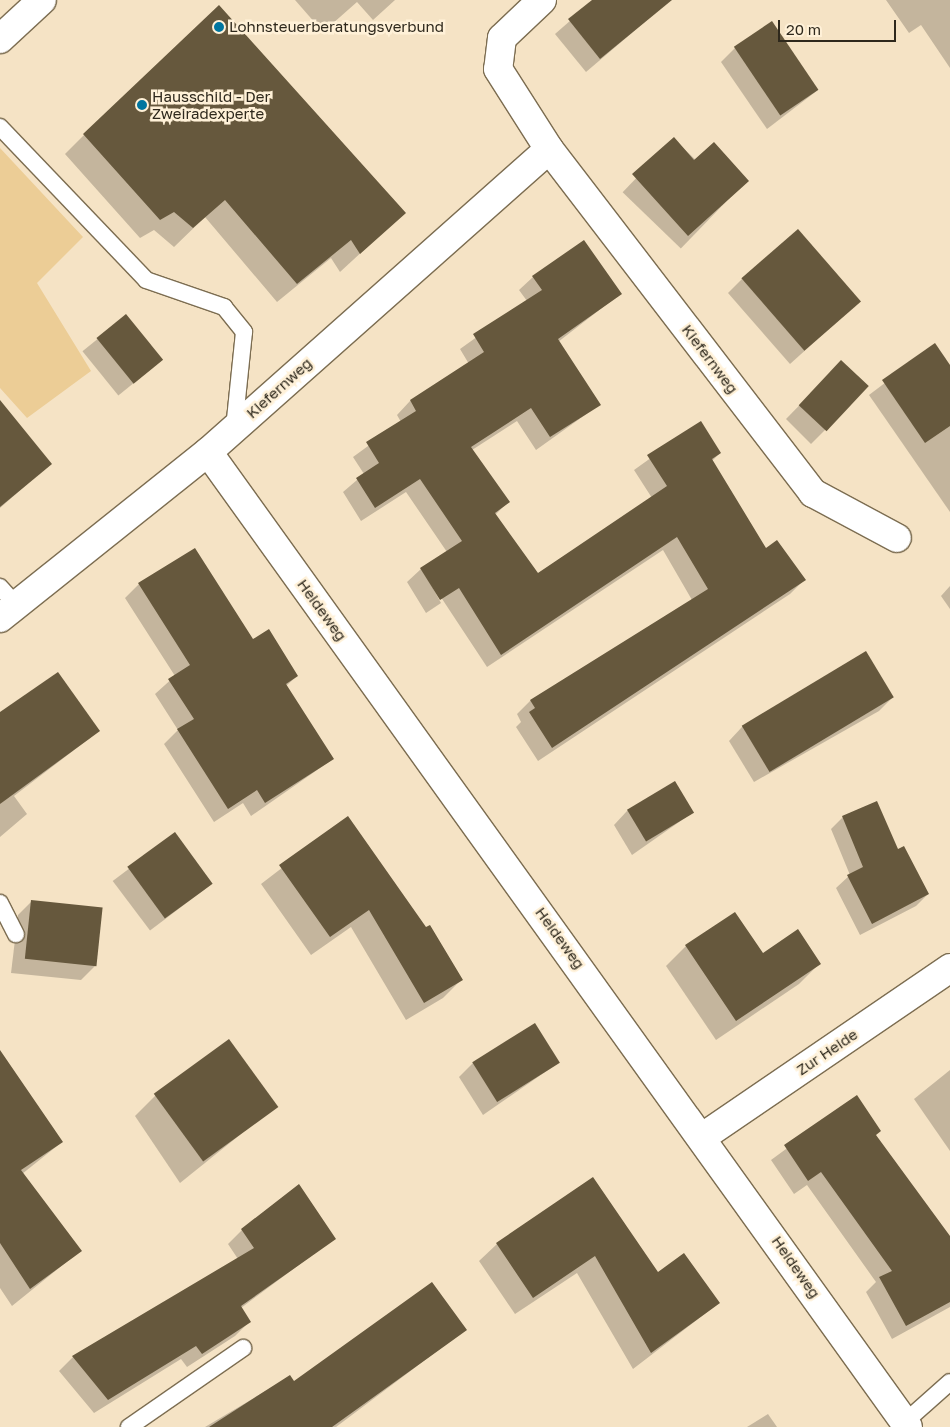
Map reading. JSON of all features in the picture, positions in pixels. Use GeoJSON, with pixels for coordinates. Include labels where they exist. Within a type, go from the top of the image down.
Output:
{"type":"FeatureCollection","features":[{"type":"Feature","properties":{"kind":"street"},"geometry":{"type":"LineString","coordinates":[[0,39],[42,0]]}},
{"type":"Feature","properties":{"kind":"street","name":"Kiefernweg"},"geometry":{"type":"LineString","coordinates":[[542,0],[502,38],[498,69],[549,148],[813,494],[897,538]]}},
{"type":"Feature","properties":{"kind":"street","name":"Kiefernweg"},"geometry":{"type":"LineString","coordinates":[[5,603],[208,452],[549,148]]}},
{"type":"Feature","properties":{"kind":"street","name":"Heideweg"},"geometry":{"type":"LineString","coordinates":[[208,452],[704,1136],[906,1424]]}},
{"type":"Feature","properties":{"kind":"street","name":"Zur Heide"},"geometry":{"type":"LineString","coordinates":[[704,1136],[950,968]]}},
{"type":"Feature","properties":{"kind":"lane"},"geometry":{"type":"LineString","coordinates":[[0,127],[146,280],[224,307],[244,332],[234,428]]}},
{"type":"Feature","properties":{"kind":"lane"},"geometry":{"type":"LineString","coordinates":[[0,903],[16,934]]}},
{"type":"Feature","properties":{"kind":"lane"},"geometry":{"type":"LineString","coordinates":[[128,1427],[244,1348]]}},
{"type":"Feature","properties":{"kind":"lane"},"geometry":{"type":"LineString","coordinates":[[906,1424],[950,1382]]}},
{"type":"Feature","properties":{"kind":"shaded area"},"geometry":{"type":"Polygon","coordinates":[[[0,148],[83,237],[37,283],[91,371],[27,418],[0,388],[0,148]]]}},
{"type":"Feature","properties":{"kind":"building"},"geometry":{"type":"Polygon","coordinates":[[[592,0],[672,0],[600,59],[568,19],[592,0]]]}},
{"type":"Feature","properties":{"kind":"building"},"geometry":{"type":"Polygon","coordinates":[[[219,5],[406,213],[360,254],[351,240],[297,284],[225,200],[193,228],[174,212],[160,220],[83,134],[219,5]]]}},
{"type":"Feature","properties":{"kind":"building"},"geometry":{"type":"Polygon","coordinates":[[[772,21],[818,90],[780,116],[734,47],[772,21]]]}},
{"type":"Feature","properties":{"kind":"building"},"geometry":{"type":"Polygon","coordinates":[[[674,137],[694,160],[714,142],[749,181],[688,236],[632,174],[674,137]]]}},
{"type":"Feature","properties":{"kind":"building"},"geometry":{"type":"Polygon","coordinates":[[[798,229],[861,301],[804,351],[741,278],[798,229]]]}},
{"type":"Feature","properties":{"kind":"building"},"geometry":{"type":"Polygon","coordinates":[[[584,240],[622,294],[558,339],[601,405],[550,437],[531,408],[471,447],[510,502],[495,513],[538,573],[667,486],[647,455],[701,421],[721,453],[712,459],[766,548],[777,540],[806,580],[552,748],[529,712],[535,708],[530,700],[708,589],[677,537],[501,655],[459,588],[440,600],[420,568],[462,541],[420,479],[375,508],[356,478],[379,463],[366,442],[416,411],[410,400],[484,352],[473,334],[542,290],[532,276],[584,240]]]}},
{"type":"Feature","properties":{"kind":"building"},"geometry":{"type":"Polygon","coordinates":[[[126,314],[163,360],[134,384],[96,338],[126,314]]]}},
{"type":"Feature","properties":{"kind":"building"},"geometry":{"type":"Polygon","coordinates":[[[935,343],[950,365],[950,426],[925,443],[882,380],[935,343]]]}},
{"type":"Feature","properties":{"kind":"building"},"geometry":{"type":"Polygon","coordinates":[[[841,360],[869,386],[827,431],[799,405],[841,360]]]}},
{"type":"Feature","properties":{"kind":"building"},"geometry":{"type":"Polygon","coordinates":[[[0,400],[52,464],[0,507],[0,400]]]}},
{"type":"Feature","properties":{"kind":"building"},"geometry":{"type":"Polygon","coordinates":[[[195,548],[253,639],[269,629],[298,676],[286,684],[334,759],[265,803],[257,790],[228,809],[177,729],[194,719],[168,679],[190,665],[138,583],[195,548]]]}},
{"type":"Feature","properties":{"kind":"building"},"geometry":{"type":"Polygon","coordinates":[[[866,651],[894,697],[770,772],[742,726],[866,651]]]}},
{"type":"Feature","properties":{"kind":"building"},"geometry":{"type":"Polygon","coordinates":[[[58,672],[100,731],[0,804],[0,712],[58,672]]]}},
{"type":"Feature","properties":{"kind":"building"},"geometry":{"type":"Polygon","coordinates":[[[675,781],[694,813],[646,842],[627,810],[675,781]]]}},
{"type":"Feature","properties":{"kind":"building"},"geometry":{"type":"Polygon","coordinates":[[[877,801],[898,849],[904,846],[929,894],[872,924],[847,875],[863,867],[842,816],[877,801]]]}},
{"type":"Feature","properties":{"kind":"building"},"geometry":{"type":"Polygon","coordinates":[[[348,816],[426,927],[430,925],[463,980],[424,1003],[369,910],[330,937],[279,865],[348,816]]]}},
{"type":"Feature","properties":{"kind":"building"},"geometry":{"type":"Polygon","coordinates":[[[175,832],[213,884],[165,918],[127,867],[175,832]]]}},
{"type":"Feature","properties":{"kind":"building"},"geometry":{"type":"Polygon","coordinates":[[[31,900],[103,908],[96,966],[25,959],[31,900]]]}},
{"type":"Feature","properties":{"kind":"building"},"geometry":{"type":"Polygon","coordinates":[[[735,912],[763,953],[798,929],[821,964],[736,1021],[685,945],[735,912]]]}},
{"type":"Feature","properties":{"kind":"building"},"geometry":{"type":"Polygon","coordinates":[[[535,1023],[560,1063],[497,1102],[472,1062],[535,1023]]]}},
{"type":"Feature","properties":{"kind":"building"},"geometry":{"type":"Polygon","coordinates":[[[229,1039],[278,1107],[203,1162],[154,1094],[229,1039]]]}},
{"type":"Feature","properties":{"kind":"building"},"geometry":{"type":"Polygon","coordinates":[[[0,1050],[63,1142],[21,1170],[82,1251],[30,1289],[0,1243],[0,1050]]]}},
{"type":"Feature","properties":{"kind":"building"},"geometry":{"type":"Polygon","coordinates":[[[857,1095],[881,1131],[876,1135],[950,1236],[950,1302],[906,1326],[879,1277],[892,1271],[821,1172],[808,1181],[784,1145],[857,1095]]]}},
{"type":"Feature","properties":{"kind":"building"},"geometry":{"type":"Polygon","coordinates":[[[593,1177],[658,1272],[684,1253],[720,1303],[651,1353],[595,1256],[533,1298],[496,1243],[593,1177]]]}},
{"type":"Feature","properties":{"kind":"building"},"geometry":{"type":"Polygon","coordinates":[[[299,1184],[336,1239],[241,1306],[251,1322],[202,1354],[196,1346],[108,1400],[72,1356],[254,1248],[241,1229],[299,1184]]]}},
{"type":"Feature","properties":{"kind":"building"},"geometry":{"type":"Polygon","coordinates":[[[432,1282],[467,1330],[332,1427],[209,1427],[290,1375],[294,1381],[432,1282]]]}},
{"type":"Feature","properties":{"kind":"place","name":"Lohnsteuerberatungsverbund"},"geometry":{"type":"Point","coordinates":[219,27]}},
{"type":"Feature","properties":{"kind":"place","name":"Hausschild - Der Zweiradexperte"},"geometry":{"type":"Point","coordinates":[142,105]}}]}
